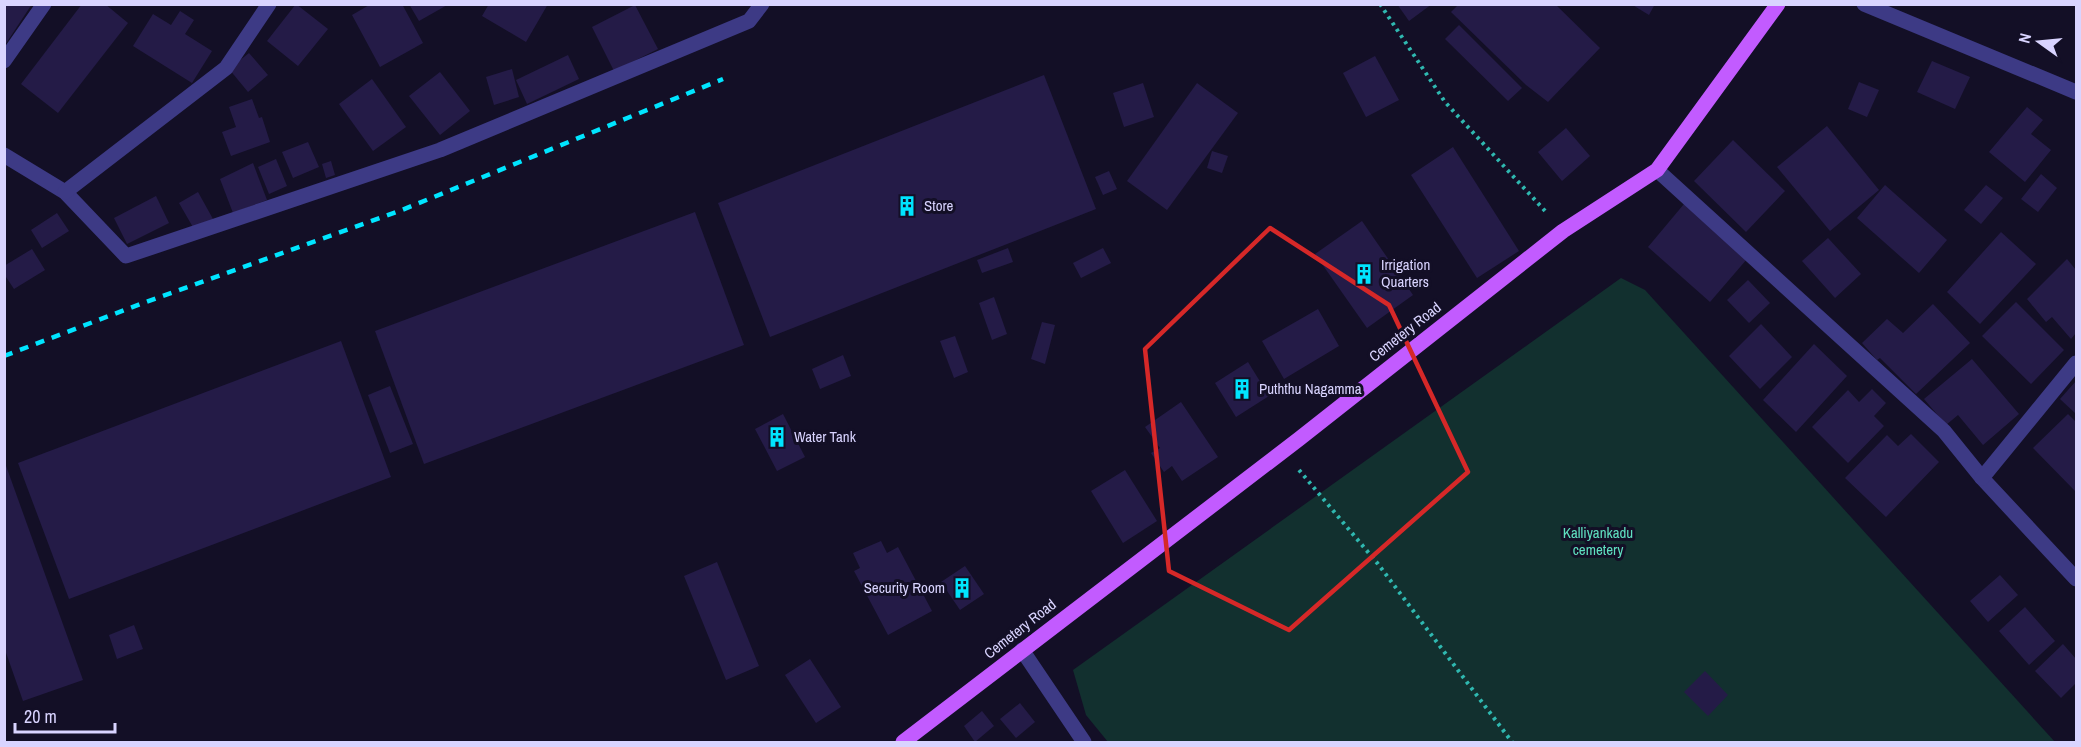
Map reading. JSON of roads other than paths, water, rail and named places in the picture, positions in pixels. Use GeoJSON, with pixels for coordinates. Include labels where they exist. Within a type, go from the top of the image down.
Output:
{"type":"FeatureCollection","features":[{"type":"Feature","properties":{"kind":"main road","name":"Cemetery Road"},"geometry":{"type":"LineString","coordinates":[[903,742],[1283,451],[1563,231],[1657,170],[1778,4]]}},
{"type":"Feature","properties":{"kind":"street"},"geometry":{"type":"LineString","coordinates":[[4,60],[44,4]]}},
{"type":"Feature","properties":{"kind":"street"},"geometry":{"type":"LineString","coordinates":[[65,192],[226,68],[269,4]]}},
{"type":"Feature","properties":{"kind":"street"},"geometry":{"type":"LineString","coordinates":[[4,155],[65,192],[126,256],[440,150],[749,21],[762,4]]}},
{"type":"Feature","properties":{"kind":"street"},"geometry":{"type":"LineString","coordinates":[[1864,4],[2076,92]]}},
{"type":"Feature","properties":{"kind":"street"},"geometry":{"type":"LineString","coordinates":[[1657,170],[1944,431],[1982,478],[2076,579]]}},
{"type":"Feature","properties":{"kind":"street"},"geometry":{"type":"LineString","coordinates":[[1982,478],[2076,363]]}},
{"type":"Feature","properties":{"kind":"street"},"geometry":{"type":"LineString","coordinates":[[1022,650],[1084,742]]}},
{"type":"Feature","properties":{"kind":"railway"},"geometry":{"type":"LineString","coordinates":[[4,356],[143,303],[402,210],[723,79]]}},
{"type":"Feature","properties":{"kind":"place","name":"Store"},"geometry":{"type":"Point","coordinates":[907,206]}},
{"type":"Feature","properties":{"kind":"place","name":"Irrigation Quarters"},"geometry":{"type":"Point","coordinates":[1364,274]}},
{"type":"Feature","properties":{"kind":"place","name":"Puththu Nagamma"},"geometry":{"type":"Point","coordinates":[1242,389]}},
{"type":"Feature","properties":{"kind":"place","name":"Water Tank"},"geometry":{"type":"Point","coordinates":[777,437]}},
{"type":"Feature","properties":{"kind":"place","name":"Security Room"},"geometry":{"type":"Point","coordinates":[962,588]}},
{"type":"Feature","properties":{"kind":"park label","name":"Kalliyankadu cemetery"},"geometry":{"type":"Point","coordinates":[1598,542]}}]}
